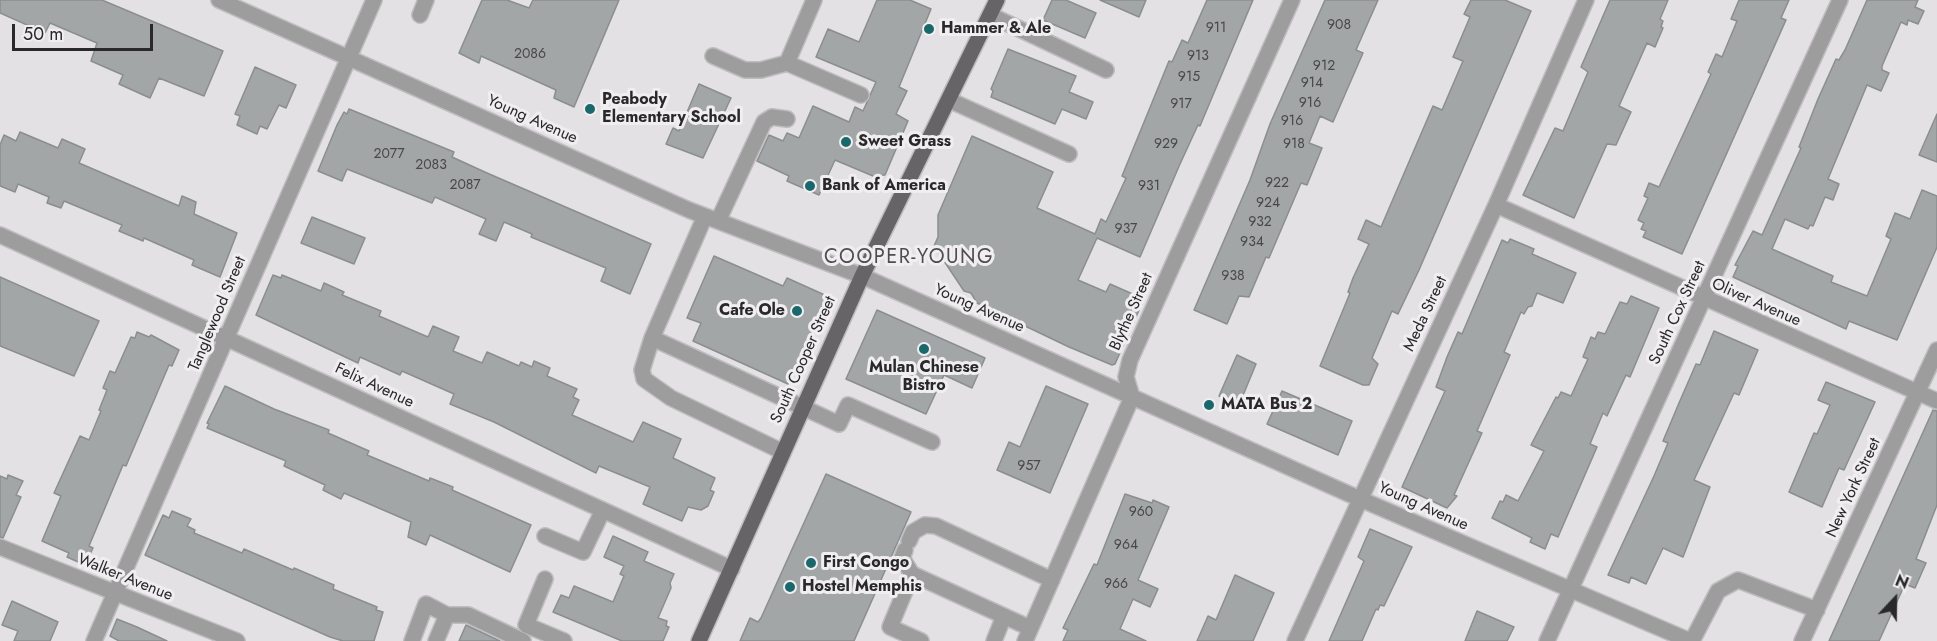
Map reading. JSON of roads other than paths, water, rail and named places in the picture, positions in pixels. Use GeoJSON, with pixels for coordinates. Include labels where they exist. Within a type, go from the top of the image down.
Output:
{"type":"FeatureCollection","features":[{"type":"Feature","properties":{"kind":"main road","name":"South Cooper Street"},"geometry":{"type":"LineString","coordinates":[[699,641],[862,276],[997,0]]}},
{"type":"Feature","properties":{"kind":"street","name":"Young Avenue"},"geometry":{"type":"LineString","coordinates":[[219,0],[711,219],[862,276],[1360,499],[1691,641]]}},
{"type":"Feature","properties":{"kind":"street","name":"Tanglewood Street"},"geometry":{"type":"LineString","coordinates":[[94,641],[228,339],[347,57],[374,0]]}},
{"type":"Feature","properties":{"kind":"street"},"geometry":{"type":"LineString","coordinates":[[420,15],[426,0]]}},
{"type":"Feature","properties":{"kind":"street"},"geometry":{"type":"LineString","coordinates":[[787,63],[814,0]]}},
{"type":"Feature","properties":{"kind":"street","name":"Blythe Street"},"geometry":{"type":"LineString","coordinates":[[1132,397],[1126,377],[1130,360],[1292,0]]}},
{"type":"Feature","properties":{"kind":"street","name":"Meda Street"},"geometry":{"type":"LineString","coordinates":[[1295,641],[1496,205],[1586,0]]}},
{"type":"Feature","properties":{"kind":"street","name":"South Cox Street"},"geometry":{"type":"LineString","coordinates":[[1547,641],[1705,300],[1840,0]]}},
{"type":"Feature","properties":{"kind":"street"},"geometry":{"type":"LineString","coordinates":[[990,15],[1106,70]]}},
{"type":"Feature","properties":{"kind":"street"},"geometry":{"type":"LineString","coordinates":[[713,56],[746,70],[761,70],[787,63],[861,95]]}},
{"type":"Feature","properties":{"kind":"street"},"geometry":{"type":"LineString","coordinates":[[949,100],[1069,154]]}},
{"type":"Feature","properties":{"kind":"street"},"geometry":{"type":"LineString","coordinates":[[783,453],[671,398],[651,386],[644,379],[642,370],[652,338],[711,219],[764,122],[772,117],[787,119]]}},
{"type":"Feature","properties":{"kind":"street","name":"Oliver Avenue"},"geometry":{"type":"LineString","coordinates":[[1496,205],[1705,300],[1937,401]]}},
{"type":"Feature","properties":{"kind":"street","name":"Felix Avenue"},"geometry":{"type":"LineString","coordinates":[[0,235],[732,569]]}},
{"type":"Feature","properties":{"kind":"street"},"geometry":{"type":"LineString","coordinates":[[652,338],[839,424],[848,405],[932,442]]}},
{"type":"Feature","properties":{"kind":"street","name":"New York Street"},"geometry":{"type":"LineString","coordinates":[[1802,641],[1937,350]]}},
{"type":"Feature","properties":{"kind":"street"},"geometry":{"type":"LineString","coordinates":[[1052,580],[936,526],[925,525],[913,532],[902,558],[912,574],[1004,616],[1027,634],[1052,580],[1132,397]]}},
{"type":"Feature","properties":{"kind":"street"},"geometry":{"type":"LineString","coordinates":[[545,536],[583,552],[603,510]]}},
{"type":"Feature","properties":{"kind":"street","name":"Walker Avenue"},"geometry":{"type":"LineString","coordinates":[[0,548],[237,641]]}},
{"type":"Feature","properties":{"kind":"street"},"geometry":{"type":"LineString","coordinates":[[912,574],[890,627],[921,641]]}},
{"type":"Feature","properties":{"kind":"street"},"geometry":{"type":"LineString","coordinates":[[545,579],[526,625],[564,641]]}},
{"type":"Feature","properties":{"kind":"street"},"geometry":{"type":"LineString","coordinates":[[1691,641],[1718,591],[1738,580],[1817,610]]}},
{"type":"Feature","properties":{"kind":"street"},"geometry":{"type":"LineString","coordinates":[[412,641],[426,604],[447,615],[468,615],[523,641]]}},
{"type":"Feature","properties":{"kind":"street"},"geometry":{"type":"LineString","coordinates":[[436,641],[447,615]]}},
{"type":"Feature","properties":{"kind":"street"},"geometry":{"type":"LineString","coordinates":[[994,641],[1004,616]]}},
{"type":"Feature","properties":{"kind":"place","name":"Hammer & Ale"},"geometry":{"type":"Point","coordinates":[929,29]}},
{"type":"Feature","properties":{"kind":"place","name":"Peabody Elementary School"},"geometry":{"type":"Point","coordinates":[590,109]}},
{"type":"Feature","properties":{"kind":"place","name":"Sweet Grass"},"geometry":{"type":"Point","coordinates":[846,142]}},
{"type":"Feature","properties":{"kind":"place","name":"Bank of America"},"geometry":{"type":"Point","coordinates":[810,186]}},
{"type":"Feature","properties":{"kind":"place","name":"Cafe Ole"},"geometry":{"type":"Point","coordinates":[797,311]}},
{"type":"Feature","properties":{"kind":"place","name":"Mulan Chinese Bistro"},"geometry":{"type":"Point","coordinates":[924,349]}},
{"type":"Feature","properties":{"kind":"place","name":"MATA Bus 2"},"geometry":{"type":"Point","coordinates":[1209,405]}},
{"type":"Feature","properties":{"kind":"place","name":"First Congo"},"geometry":{"type":"Point","coordinates":[811,563]}},
{"type":"Feature","properties":{"kind":"place","name":"Hostel Memphis"},"geometry":{"type":"Point","coordinates":[790,587]}},
{"type":"Feature","properties":{"kind":"district","name":"COOPER-YOUNG"},"geometry":{"type":"Point","coordinates":[909,258]}}]}
